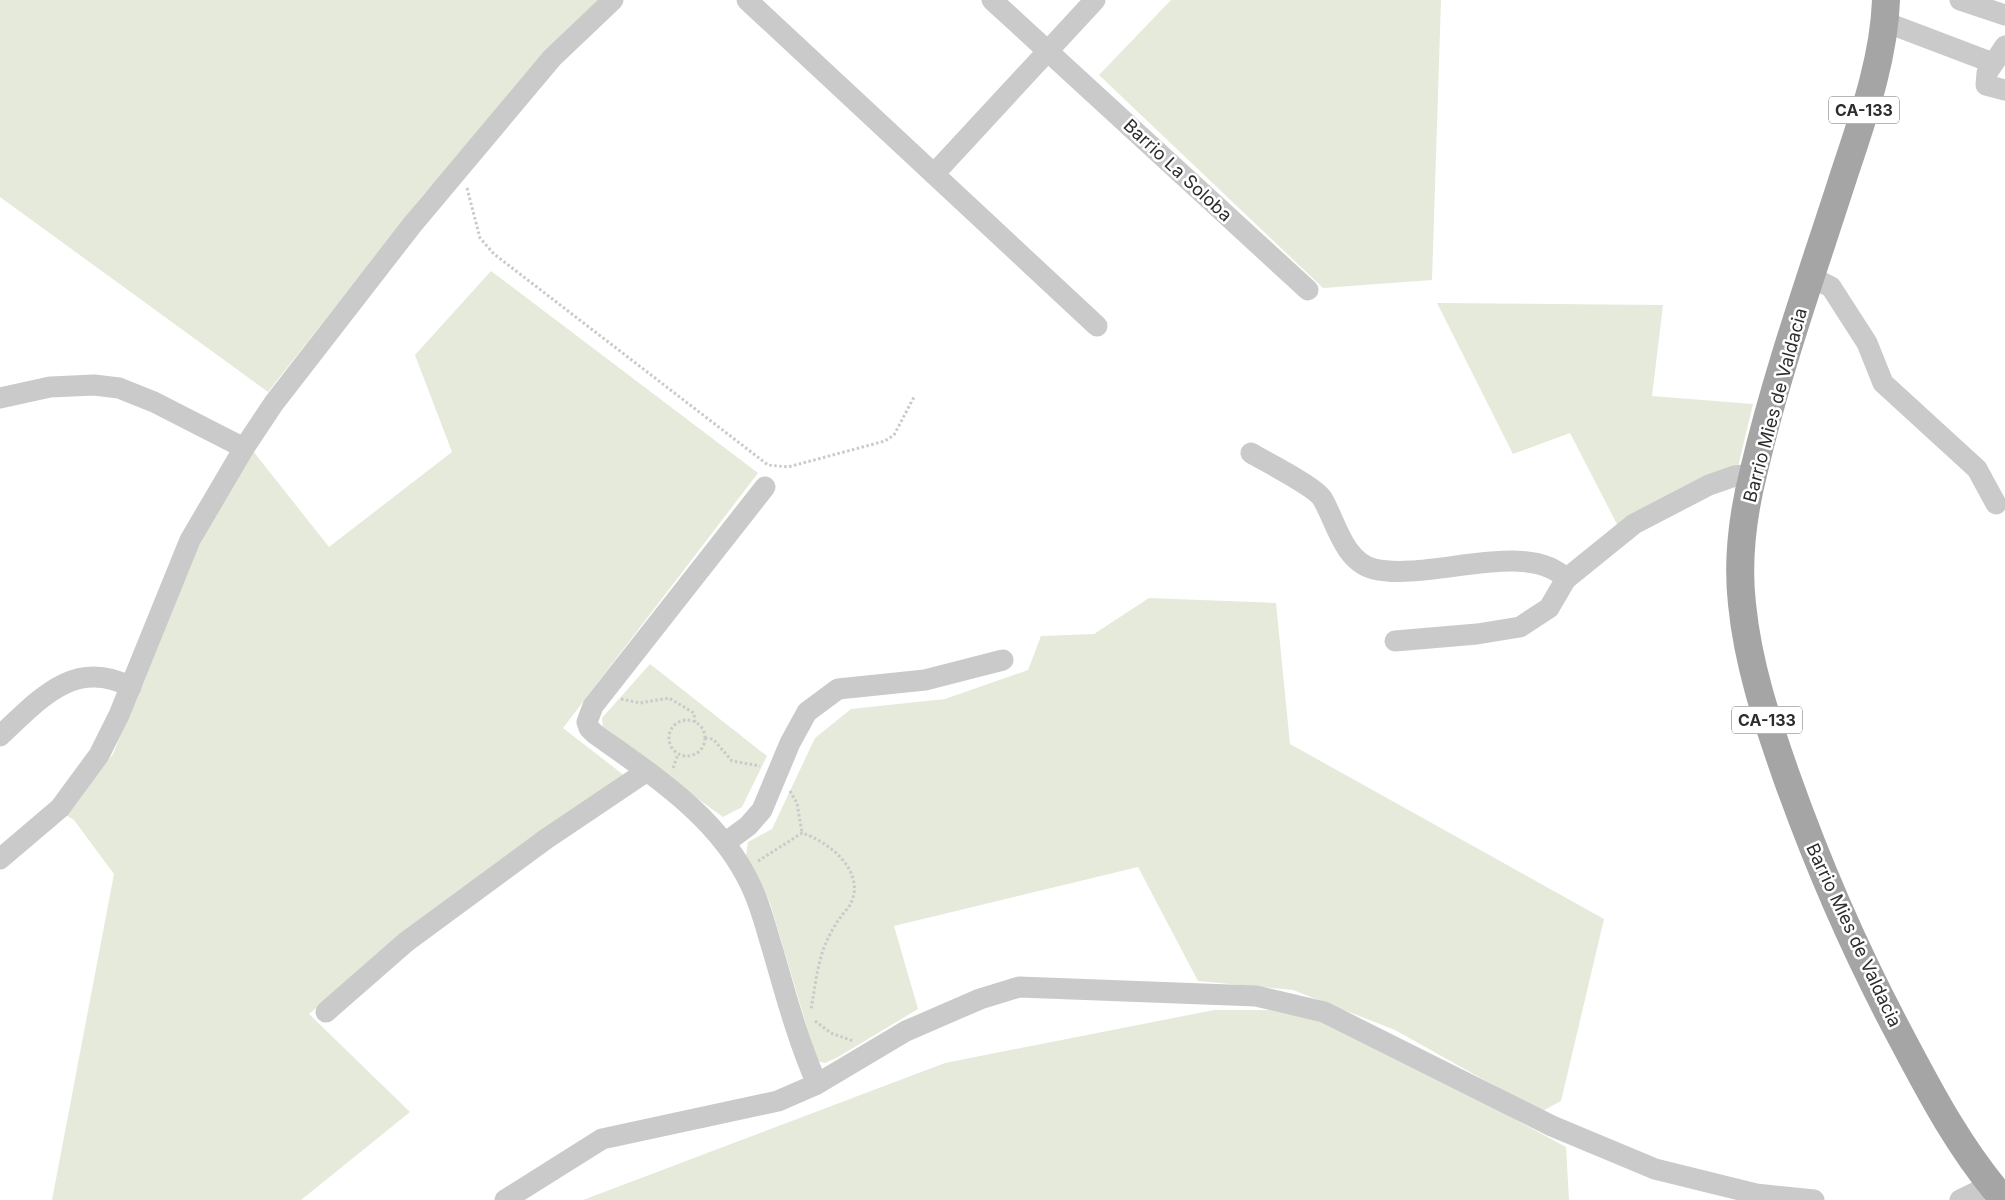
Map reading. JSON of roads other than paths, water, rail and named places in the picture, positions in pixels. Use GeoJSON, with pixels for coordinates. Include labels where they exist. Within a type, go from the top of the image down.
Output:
{"type":"FeatureCollection","features":[{"type":"Feature","properties":{"kind":"main road","name":"Barrio Mies de Valdacia"},"geometry":{"type":"LineString","coordinates":[[1886,11],[1868,96],[1787,351],[1753,474],[1740,548],[1741,602],[1752,666],[1767,722],[1814,855],[1868,975],[1928,1089],[1963,1147],[1997,1193]]}},
{"type":"Feature","properties":{"kind":"street"},"geometry":{"type":"LineString","coordinates":[[0,858],[60,808],[99,755],[131,687],[190,540],[244,448],[320,342],[412,225],[552,58],[613,0]]}},
{"type":"Feature","properties":{"kind":"street"},"geometry":{"type":"LineString","coordinates":[[747,0],[1097,326]]}},
{"type":"Feature","properties":{"kind":"street","name":"Barrio La Soloba"},"geometry":{"type":"LineString","coordinates":[[992,0],[1308,290]]}},
{"type":"Feature","properties":{"kind":"street"},"geometry":{"type":"LineString","coordinates":[[934,174],[1095,0]]}},
{"type":"Feature","properties":{"kind":"street"},"geometry":{"type":"LineString","coordinates":[[1960,0],[2005,15]]}},
{"type":"Feature","properties":{"kind":"street"},"geometry":{"type":"LineString","coordinates":[[1886,11],[1999,55],[1987,73],[1986,85],[2005,90]]}},
{"type":"Feature","properties":{"kind":"street"},"geometry":{"type":"LineString","coordinates":[[1811,277],[1830,287],[1841,302],[1867,343],[1883,383],[1977,469],[1996,504]]}},
{"type":"Feature","properties":{"kind":"street"},"geometry":{"type":"LineString","coordinates":[[0,398],[50,388],[94,385],[119,388],[154,402],[244,448]]}},
{"type":"Feature","properties":{"kind":"street"},"geometry":{"type":"LineString","coordinates":[[1252,453],[1321,496],[1343,543],[1359,562],[1374,569],[1415,571],[1519,561],[1536,562],[1557,570],[1566,579]]}},
{"type":"Feature","properties":{"kind":"street"},"geometry":{"type":"LineString","coordinates":[[1395,641],[1477,634],[1520,627],[1548,608],[1566,579],[1634,524],[1708,485],[1734,476],[1753,474]]}},
{"type":"Feature","properties":{"kind":"street"},"geometry":{"type":"LineString","coordinates":[[765,486],[601,696],[587,717],[589,728],[690,805],[725,843],[742,868],[752,886],[803,1052],[817,1084]]}},
{"type":"Feature","properties":{"kind":"street"},"geometry":{"type":"LineString","coordinates":[[725,843],[748,826],[762,810],[790,743],[807,712],[838,688],[925,680],[1003,660]]}},
{"type":"Feature","properties":{"kind":"street"},"geometry":{"type":"LineString","coordinates":[[0,736],[47,693],[80,676],[118,680],[131,687]]}},
{"type":"Feature","properties":{"kind":"street"},"geometry":{"type":"LineString","coordinates":[[326,1012],[406,942],[546,839],[647,771]]}},
{"type":"Feature","properties":{"kind":"street"},"geometry":{"type":"LineString","coordinates":[[505,1200],[602,1139],[778,1102],[817,1084],[906,1031],[972,1002],[1019,987],[1256,996],[1324,1012],[1552,1126],[1655,1169],[1756,1194],[1814,1200]]}},
{"type":"Feature","properties":{"kind":"street"},"geometry":{"type":"LineString","coordinates":[[1960,1200],[1997,1193]]}}]}
